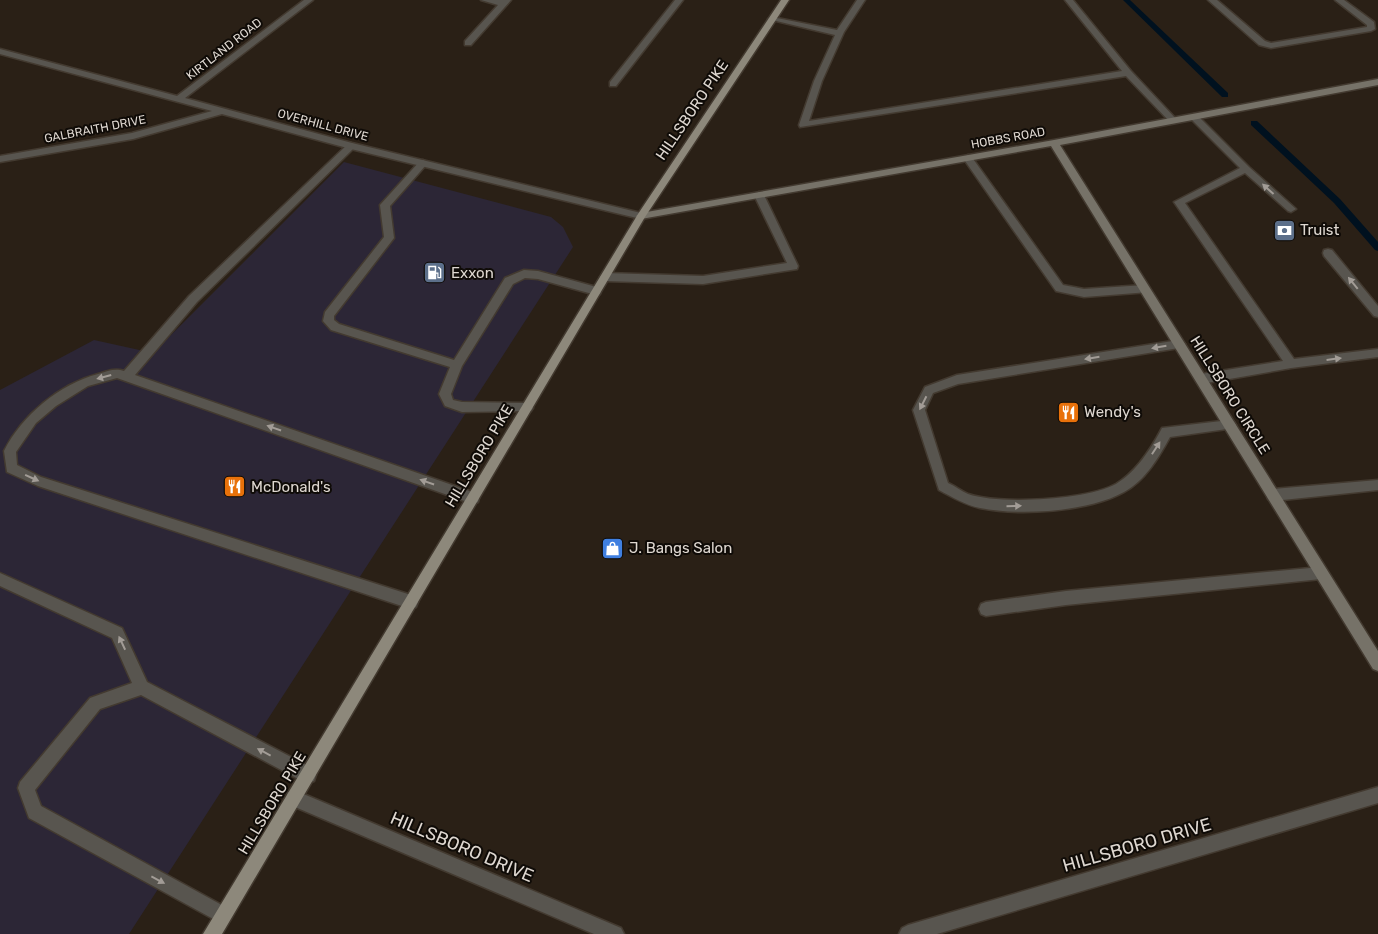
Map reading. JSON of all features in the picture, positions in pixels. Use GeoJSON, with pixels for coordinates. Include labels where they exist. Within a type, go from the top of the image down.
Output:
{"type":"FeatureCollection","features":[{"type":"Feature","properties":{"kind":"main road","name":"HILLSBORO PIKE"},"geometry":{"type":"LineString","coordinates":[[212,934],[642,216],[785,0]]}},
{"type":"Feature","properties":{"kind":"street","name":"KIRTLAND ROAD"},"geometry":{"type":"LineString","coordinates":[[178,100],[308,0]]}},
{"type":"Feature","properties":{"kind":"street"},"geometry":{"type":"LineString","coordinates":[[485,0],[505,2]]}},
{"type":"Feature","properties":{"kind":"street"},"geometry":{"type":"LineString","coordinates":[[613,84],[679,0]]}},
{"type":"Feature","properties":{"kind":"street"},"geometry":{"type":"LineString","coordinates":[[861,0],[839,34],[818,81],[803,125],[1128,73]]}},
{"type":"Feature","properties":{"kind":"street"},"geometry":{"type":"LineString","coordinates":[[1069,0],[1128,73],[1173,120]]}},
{"type":"Feature","properties":{"kind":"street"},"geometry":{"type":"LineString","coordinates":[[1212,0],[1262,43],[1272,46],[1371,29],[1371,24],[1339,0]]}},
{"type":"Feature","properties":{"kind":"street"},"geometry":{"type":"LineString","coordinates":[[468,43],[505,2]]}},
{"type":"Feature","properties":{"kind":"street"},"geometry":{"type":"LineString","coordinates":[[772,19],[839,34]]}},
{"type":"Feature","properties":{"kind":"street","name":"OVERHILL DRIVE"},"geometry":{"type":"LineString","coordinates":[[0,51],[350,146],[642,216]]}},
{"type":"Feature","properties":{"kind":"street","name":"HOBBS ROAD"},"geometry":{"type":"LineString","coordinates":[[642,216],[1054,143],[1378,82]]}},
{"type":"Feature","properties":{"kind":"street","name":"GALBRAITH DRIVE"},"geometry":{"type":"LineString","coordinates":[[0,159],[133,136],[223,110]]}},
{"type":"Feature","properties":{"kind":"street"},"geometry":{"type":"LineString","coordinates":[[1194,117],[1246,169],[1291,209]]}},
{"type":"Feature","properties":{"kind":"street","name":"HILLSBORO CIRCLE"},"geometry":{"type":"LineString","coordinates":[[1054,143],[1378,664]]}},
{"type":"Feature","properties":{"kind":"street"},"geometry":{"type":"LineString","coordinates":[[126,376],[193,298],[350,146]]}},
{"type":"Feature","properties":{"kind":"street"},"geometry":{"type":"LineString","coordinates":[[968,158],[1060,288],[1084,294],[1145,289]]}},
{"type":"Feature","properties":{"kind":"street"},"geometry":{"type":"LineString","coordinates":[[423,163],[385,205],[384,218],[389,231],[389,238],[329,315],[328,321],[335,328],[457,365]]}},
{"type":"Feature","properties":{"kind":"street"},"geometry":{"type":"LineString","coordinates":[[1246,169],[1179,202],[1291,364]]}},
{"type":"Feature","properties":{"kind":"street"},"geometry":{"type":"LineString","coordinates":[[605,277],[703,280],[793,266],[759,195]]}},
{"type":"Feature","properties":{"kind":"street"},"geometry":{"type":"LineString","coordinates":[[1328,253],[1378,313]]}},
{"type":"Feature","properties":{"kind":"street"},"geometry":{"type":"LineString","coordinates":[[527,408],[462,407],[449,403],[445,394],[457,365],[509,281],[524,274],[538,275],[596,292]]}},
{"type":"Feature","properties":{"kind":"street"},"geometry":{"type":"LineString","coordinates":[[1179,344],[957,380],[930,390],[919,410],[943,486],[967,499],[1010,507],[1081,501],[1120,488],[1144,466],[1166,432],[1230,425]]}},
{"type":"Feature","properties":{"kind":"street"},"geometry":{"type":"LineString","coordinates":[[1201,379],[1291,364],[1378,353]]}},
{"type":"Feature","properties":{"kind":"street"},"geometry":{"type":"LineString","coordinates":[[410,602],[38,481],[11,468],[10,451],[32,420],[52,403],[84,382],[117,373],[473,498]]}},
{"type":"Feature","properties":{"kind":"street"},"geometry":{"type":"LineString","coordinates":[[1273,495],[1378,485]]}},
{"type":"Feature","properties":{"kind":"street"},"geometry":{"type":"LineString","coordinates":[[986,609],[1066,598],[1321,573]]}},
{"type":"Feature","properties":{"kind":"street"},"geometry":{"type":"LineString","coordinates":[[0,579],[117,633],[142,687],[308,775]]}},
{"type":"Feature","properties":{"kind":"street"},"geometry":{"type":"LineString","coordinates":[[142,687],[95,703],[26,788],[35,812],[223,915]]}},
{"type":"Feature","properties":{"kind":"street","name":"HILLSBORO DRIVE"},"geometry":{"type":"LineString","coordinates":[[908,934],[1378,795]]}},
{"type":"Feature","properties":{"kind":"street","name":"HILLSBORO DRIVE"},"geometry":{"type":"LineString","coordinates":[[294,798],[615,934]]}},
{"type":"Feature","properties":{"kind":"shaded area"},"geometry":{"type":"Polygon","coordinates":[[[344,162],[551,217],[563,227],[573,247],[129,934],[0,934],[0,390],[94,340],[153,353],[344,162]]]}},
{"type":"Feature","properties":{"kind":"waterway"},"geometry":{"type":"LineString","coordinates":[[1126,0],[1225,95]]}},
{"type":"Feature","properties":{"kind":"waterway"},"geometry":{"type":"LineString","coordinates":[[1254,123],[1337,201],[1378,248]]}},
{"type":"Feature","properties":{"kind":"place","name":"Truist"},"geometry":{"type":"Point","coordinates":[1284,230]}},
{"type":"Feature","properties":{"kind":"place","name":"Exxon"},"geometry":{"type":"Point","coordinates":[435,273]}},
{"type":"Feature","properties":{"kind":"place","name":"Wendy's"},"geometry":{"type":"Point","coordinates":[1068,412]}},
{"type":"Feature","properties":{"kind":"place","name":"McDonald's"},"geometry":{"type":"Point","coordinates":[235,487]}},
{"type":"Feature","properties":{"kind":"place","name":"J. Bangs Salon"},"geometry":{"type":"Point","coordinates":[613,548]}}]}
